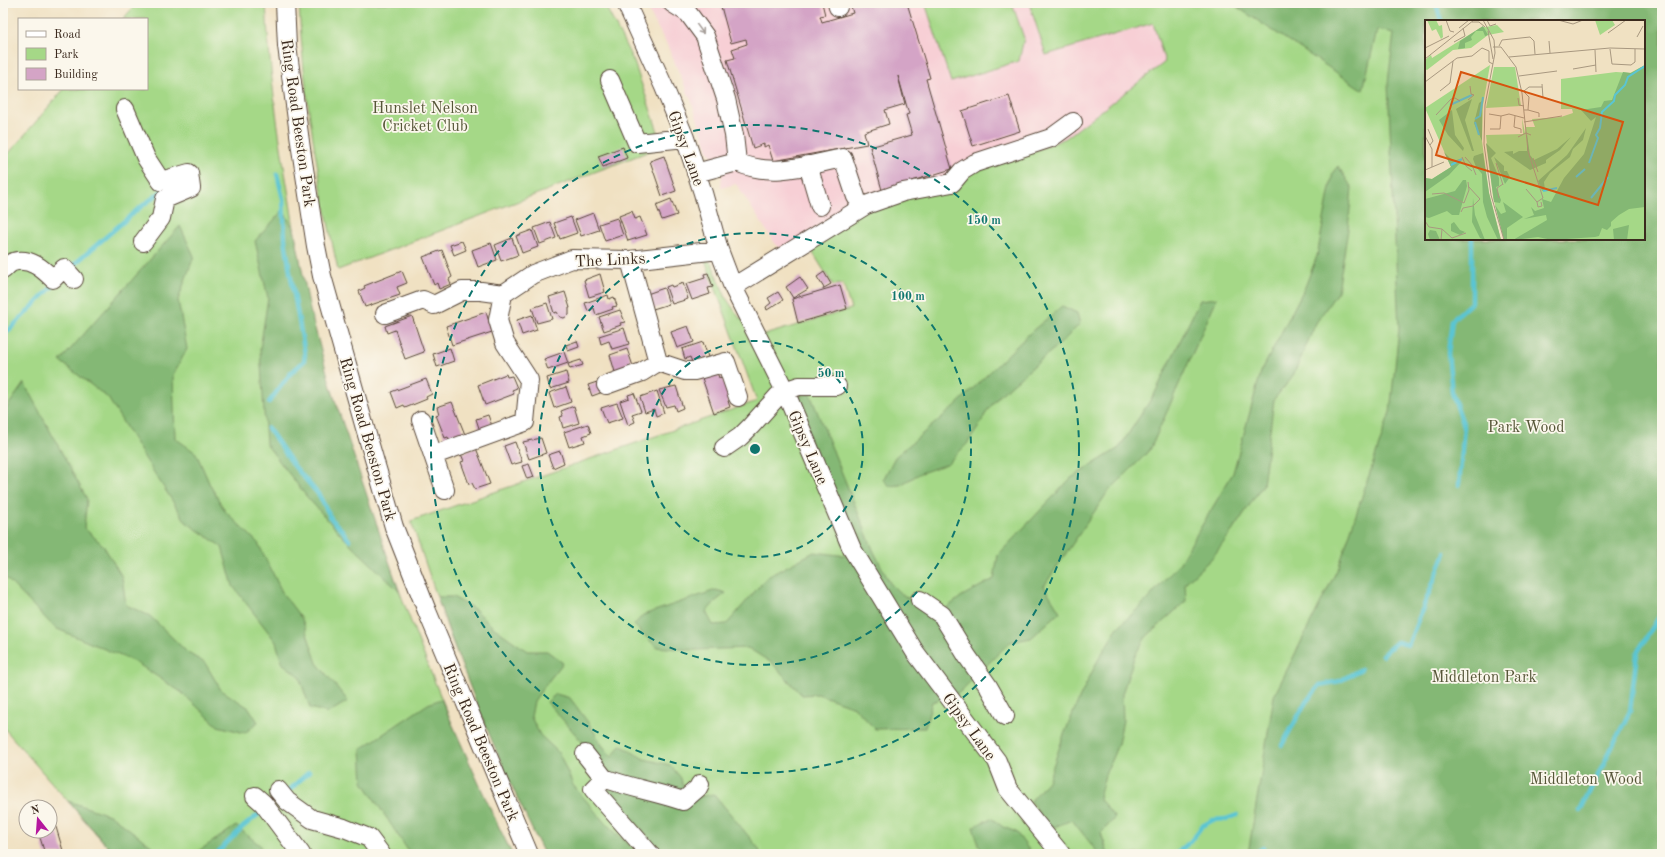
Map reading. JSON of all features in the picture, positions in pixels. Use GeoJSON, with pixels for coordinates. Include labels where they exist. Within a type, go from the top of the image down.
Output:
{"type":"FeatureCollection","features":[{"type":"Feature","properties":{"kind":"street","name":"Ring Road Beeston Park"},"geometry":{"type":"LineString","coordinates":[[285,3],[287,46],[300,149],[316,246],[322,276],[365,428],[394,527],[426,611],[529,854]]}},
{"type":"Feature","properties":{"kind":"street","name":"Gipsy Lane"},"geometry":{"type":"LineString","coordinates":[[626,3],[685,138],[719,250],[734,288],[786,393],[852,550],[915,652],[997,761],[1008,789],[1061,854]]}},
{"type":"Feature","properties":{"kind":"street"},"geometry":{"type":"LineString","coordinates":[[672,3],[688,13],[705,36],[726,99],[734,135],[737,162]]}},
{"type":"Feature","properties":{"kind":"street"},"geometry":{"type":"LineString","coordinates":[[610,80],[637,142],[685,138]]}},
{"type":"Feature","properties":{"kind":"street"},"geometry":{"type":"LineString","coordinates":[[125,109],[146,158],[161,181],[189,173],[191,188],[166,199],[161,218],[143,242]]}},
{"type":"Feature","properties":{"kind":"street"},"geometry":{"type":"LineString","coordinates":[[734,288],[866,205],[902,192],[952,183],[962,172],[975,162],[1051,138],[1074,122]]}},
{"type":"Feature","properties":{"kind":"street"},"geometry":{"type":"LineString","coordinates":[[696,173],[737,162],[749,168],[764,170],[784,169],[843,158],[856,197]]}},
{"type":"Feature","properties":{"kind":"street"},"geometry":{"type":"LineString","coordinates":[[808,165],[820,206]]}},
{"type":"Feature","properties":{"kind":"street","name":"The Links"},"geometry":{"type":"LineString","coordinates":[[503,294],[533,274],[572,259],[630,260],[719,250]]}},
{"type":"Feature","properties":{"kind":"street"},"geometry":{"type":"LineString","coordinates":[[630,260],[667,365]]}},
{"type":"Feature","properties":{"kind":"street"},"geometry":{"type":"LineString","coordinates":[[3,270],[13,262],[25,261],[40,266],[53,279],[69,274]]}},
{"type":"Feature","properties":{"kind":"street"},"geometry":{"type":"LineString","coordinates":[[385,314],[431,307],[462,291],[481,291],[503,294],[498,320],[505,343],[529,380],[526,422],[434,455]]}},
{"type":"Feature","properties":{"kind":"street"},"geometry":{"type":"LineString","coordinates":[[606,385],[667,365],[685,371],[694,371],[726,362],[738,397]]}},
{"type":"Feature","properties":{"kind":"street"},"geometry":{"type":"LineString","coordinates":[[724,448],[740,437],[778,396],[786,393],[790,389],[799,386],[837,386]]}},
{"type":"Feature","properties":{"kind":"street"},"geometry":{"type":"LineString","coordinates":[[422,420],[445,490]]}},
{"type":"Feature","properties":{"kind":"street"},"geometry":{"type":"LineString","coordinates":[[920,600],[942,615],[967,656],[988,686],[1005,716]]}},
{"type":"Feature","properties":{"kind":"street"},"geometry":{"type":"LineString","coordinates":[[585,754],[604,778],[624,786],[661,794],[683,801],[698,788],[700,784]]}},
{"type":"Feature","properties":{"kind":"street"},"geometry":{"type":"LineString","coordinates":[[604,778],[593,789],[650,854]]}},
{"type":"Feature","properties":{"kind":"street"},"geometry":{"type":"LineString","coordinates":[[278,790],[287,801],[312,819],[344,828],[369,838],[381,854]]}},
{"type":"Feature","properties":{"kind":"street"},"geometry":{"type":"LineString","coordinates":[[255,796],[263,804],[301,854]]}},
{"type":"Feature","properties":{"kind":"shaded area"},"geometry":{"type":"Polygon","coordinates":[[[644,3],[1246,3],[1237,7],[1066,138],[780,251],[736,184],[721,188],[722,173],[718,160],[709,153],[691,100],[667,45],[644,3]]]}},
{"type":"Feature","properties":{"kind":"green space"},"geometry":{"type":"Polygon","coordinates":[[[137,3],[266,3],[271,73],[280,143],[303,279],[320,352],[377,528],[411,623],[469,762],[512,854],[114,854],[3,727],[3,160],[63,90],[148,90],[148,18],[124,18],[137,3]]]}},
{"type":"Feature","properties":{"kind":"green space","name":"Hunslet Nelson Cricket Club"},"geometry":{"type":"Polygon","coordinates":[[[299,3],[604,3],[634,62],[663,146],[338,270],[318,171],[308,104],[299,3]]]}},
{"type":"Feature","properties":{"kind":"green space"},"geometry":{"type":"Polygon","coordinates":[[[925,3],[1012,3],[1024,38],[1019,61],[951,82],[925,3]]]}},
{"type":"Feature","properties":{"kind":"green space"},"geometry":{"type":"Polygon","coordinates":[[[1029,3],[1662,3],[1662,854],[544,854],[489,733],[451,638],[411,521],[757,401],[705,260],[712,264],[726,298],[739,317],[764,335],[851,309],[843,284],[833,285],[803,237],[830,219],[1022,156],[1066,138],[1165,62],[1153,23],[1046,55],[1029,3]]]}},
{"type":"Feature","properties":{"kind":"green space","name":"Park Wood"},"geometry":{"type":"Polygon","coordinates":[[[1246,3],[1662,3],[1662,854],[1248,854],[1274,696],[1339,566],[1390,412],[1399,329],[1388,83],[1394,33],[1377,30],[1363,90],[1237,7],[1246,3]]]}},
{"type":"Feature","properties":{"kind":"green space"},"geometry":{"type":"Polygon","coordinates":[[[1338,166],[1352,188],[1348,229],[1338,291],[1316,323],[1292,378],[1274,399],[1263,485],[1212,558],[1185,583],[1186,601],[1146,637],[1135,655],[1122,694],[1123,720],[1118,744],[1105,775],[1099,798],[1115,818],[1101,833],[1107,851],[1110,854],[1099,854],[1072,820],[1054,827],[1047,825],[1031,801],[1048,781],[1063,737],[1079,699],[1097,662],[1117,628],[1146,601],[1179,564],[1233,473],[1261,372],[1305,287],[1317,256],[1333,172],[1338,166]]]}},
{"type":"Feature","properties":{"kind":"green space"},"geometry":{"type":"Polygon","coordinates":[[[283,210],[294,229],[310,310],[332,391],[399,591],[344,538],[307,497],[266,444],[260,349],[268,298],[255,241],[283,210]]]}},
{"type":"Feature","properties":{"kind":"green space"},"geometry":{"type":"Polygon","coordinates":[[[180,226],[194,256],[178,300],[187,349],[173,375],[175,438],[196,453],[210,485],[225,511],[258,543],[283,594],[302,619],[317,663],[348,701],[328,713],[310,708],[299,676],[282,663],[276,642],[233,586],[222,547],[186,522],[108,398],[60,361],[180,226]]]}},
{"type":"Feature","properties":{"kind":"green space"},"geometry":{"type":"Polygon","coordinates":[[[1217,298],[1150,450],[1107,493],[1044,586],[1060,612],[1031,638],[1010,642],[960,692],[932,702],[925,728],[875,729],[854,707],[818,694],[802,695],[772,663],[748,648],[693,650],[656,647],[634,625],[643,615],[716,590],[726,593],[706,612],[713,625],[727,624],[767,577],[814,552],[847,556],[796,397],[810,394],[874,552],[890,583],[899,592],[935,617],[962,596],[994,579],[998,555],[1071,478],[1119,448],[1155,393],[1200,300],[1217,298]]]}},
{"type":"Feature","properties":{"kind":"green space"},"geometry":{"type":"Polygon","coordinates":[[[1062,306],[1077,313],[1080,324],[1062,342],[1000,395],[987,411],[967,444],[947,464],[921,473],[900,485],[890,486],[883,480],[895,457],[954,407],[1032,331],[1062,306]]]}},
{"type":"Feature","properties":{"kind":"green space"},"geometry":{"type":"Polygon","coordinates":[[[24,383],[87,499],[84,528],[103,545],[122,577],[126,605],[150,616],[188,653],[205,663],[221,690],[249,708],[258,722],[245,733],[218,726],[181,692],[135,662],[55,628],[3,575],[3,413],[24,383]]]}},
{"type":"Feature","properties":{"kind":"green space"},"geometry":{"type":"Polygon","coordinates":[[[437,597],[453,597],[476,610],[493,627],[527,651],[547,651],[563,663],[534,701],[531,717],[540,735],[559,753],[573,785],[604,822],[639,854],[544,854],[486,727],[437,597]]]}},
{"type":"Feature","properties":{"kind":"green space"},"geometry":{"type":"Polygon","coordinates":[[[556,694],[570,698],[612,757],[620,745],[644,759],[670,765],[681,778],[684,792],[680,810],[698,797],[714,794],[759,849],[760,854],[663,854],[607,790],[608,771],[547,702],[556,694]]]}},
{"type":"Feature","properties":{"kind":"green space"},"geometry":{"type":"Polygon","coordinates":[[[441,699],[512,854],[413,854],[409,852],[363,782],[361,749],[428,704],[441,699]]]}},
{"type":"Feature","properties":{"kind":"green space"},"geometry":{"type":"Polygon","coordinates":[[[68,801],[112,816],[162,854],[114,854],[68,801]]]}},
{"type":"Feature","properties":{"kind":"green space"},"geometry":{"type":"Polygon","coordinates":[[[991,818],[1003,827],[1016,832],[1032,854],[986,854],[979,845],[973,827],[991,818]]]}},
{"type":"Feature","properties":{"kind":"green space"},"geometry":{"type":"Polygon","coordinates":[[[236,826],[261,846],[257,854],[194,854],[236,826]]]}},
{"type":"Feature","properties":{"kind":"building"},"geometry":{"type":"Polygon","coordinates":[[[720,3],[822,3],[825,15],[820,16],[822,22],[853,13],[850,3],[907,3],[930,78],[926,79],[952,169],[882,190],[870,147],[912,135],[906,115],[909,114],[898,76],[905,104],[885,110],[889,124],[864,132],[867,144],[773,161],[768,145],[764,147],[764,144],[753,148],[727,60],[735,58],[732,49],[747,44],[746,39],[731,43],[720,3]]]}},
{"type":"Feature","properties":{"kind":"building"},"geometry":{"type":"Polygon","coordinates":[[[1009,96],[1020,131],[973,146],[962,111],[1009,96]]]}},
{"type":"Feature","properties":{"kind":"building"},"geometry":{"type":"Polygon","coordinates":[[[623,147],[627,158],[603,167],[598,156],[623,147]]]}},
{"type":"Feature","properties":{"kind":"building"},"geometry":{"type":"Polygon","coordinates":[[[664,156],[676,191],[662,196],[650,161],[664,156]]]}},
{"type":"Feature","properties":{"kind":"building"},"geometry":{"type":"Polygon","coordinates":[[[671,199],[677,215],[662,220],[656,205],[671,199]]]}},
{"type":"Feature","properties":{"kind":"building"},"geometry":{"type":"Polygon","coordinates":[[[632,211],[635,219],[640,217],[647,235],[628,241],[619,216],[632,211]]]}},
{"type":"Feature","properties":{"kind":"building"},"geometry":{"type":"Polygon","coordinates":[[[593,213],[599,230],[581,236],[575,220],[593,213]]]}},
{"type":"Feature","properties":{"kind":"building"},"geometry":{"type":"Polygon","coordinates":[[[571,217],[577,233],[560,239],[554,223],[571,217]]]}},
{"type":"Feature","properties":{"kind":"building"},"geometry":{"type":"Polygon","coordinates":[[[617,218],[623,235],[605,241],[599,224],[617,218]]]}},
{"type":"Feature","properties":{"kind":"building"},"geometry":{"type":"Polygon","coordinates":[[[550,222],[556,238],[540,244],[534,228],[550,222]]]}},
{"type":"Feature","properties":{"kind":"building"},"geometry":{"type":"Polygon","coordinates":[[[532,230],[538,247],[522,253],[516,236],[532,230]]]}},
{"type":"Feature","properties":{"kind":"building"},"geometry":{"type":"Polygon","coordinates":[[[512,238],[518,255],[501,261],[495,245],[512,238]]]}},
{"type":"Feature","properties":{"kind":"building"},"geometry":{"type":"Polygon","coordinates":[[[462,241],[466,250],[454,255],[450,245],[462,241]]]}},
{"type":"Feature","properties":{"kind":"building"},"geometry":{"type":"Polygon","coordinates":[[[491,243],[497,260],[478,267],[472,250],[491,243]]]}},
{"type":"Feature","properties":{"kind":"building"},"geometry":{"type":"Polygon","coordinates":[[[442,250],[452,277],[449,279],[451,284],[439,289],[437,283],[434,285],[423,257],[442,250]]]}},
{"type":"Feature","properties":{"kind":"building"},"geometry":{"type":"Polygon","coordinates":[[[402,271],[407,283],[397,287],[400,295],[365,307],[359,291],[365,288],[364,286],[402,271]]]}},
{"type":"Feature","properties":{"kind":"building"},"geometry":{"type":"Polygon","coordinates":[[[824,272],[831,284],[824,288],[817,277],[824,272]]]}},
{"type":"Feature","properties":{"kind":"building"},"geometry":{"type":"Polygon","coordinates":[[[708,273],[713,287],[708,288],[710,294],[692,300],[686,284],[705,278],[704,274],[708,273]]]}},
{"type":"Feature","properties":{"kind":"building"},"geometry":{"type":"Polygon","coordinates":[[[600,274],[605,292],[589,297],[584,280],[600,274]]]}},
{"type":"Feature","properties":{"kind":"building"},"geometry":{"type":"Polygon","coordinates":[[[800,277],[808,289],[793,298],[786,287],[800,277]]]}},
{"type":"Feature","properties":{"kind":"building"},"geometry":{"type":"Polygon","coordinates":[[[683,283],[688,299],[672,304],[666,287],[671,285],[672,287],[683,283]]]}},
{"type":"Feature","properties":{"kind":"building"},"geometry":{"type":"Polygon","coordinates":[[[840,285],[847,309],[798,323],[792,299],[840,285]]]}},
{"type":"Feature","properties":{"kind":"building"},"geometry":{"type":"Polygon","coordinates":[[[664,288],[669,304],[653,309],[647,294],[664,288]]]}},
{"type":"Feature","properties":{"kind":"building"},"geometry":{"type":"Polygon","coordinates":[[[565,292],[570,308],[569,315],[564,318],[560,317],[557,312],[554,313],[549,297],[565,292]]]}},
{"type":"Feature","properties":{"kind":"building"},"geometry":{"type":"Polygon","coordinates":[[[778,292],[783,300],[767,310],[766,307],[771,303],[768,298],[778,292]]]}},
{"type":"Feature","properties":{"kind":"building"},"geometry":{"type":"Polygon","coordinates":[[[608,295],[609,299],[614,297],[617,306],[596,315],[594,308],[588,311],[585,303],[608,295]]]}},
{"type":"Feature","properties":{"kind":"building"},"geometry":{"type":"Polygon","coordinates":[[[547,303],[552,319],[537,323],[532,308],[547,303]]]}},
{"type":"Feature","properties":{"kind":"building"},"geometry":{"type":"Polygon","coordinates":[[[620,310],[625,322],[604,331],[599,317],[620,310]]]}},
{"type":"Feature","properties":{"kind":"building"},"geometry":{"type":"Polygon","coordinates":[[[486,312],[492,332],[452,345],[446,326],[486,312]]]}},
{"type":"Feature","properties":{"kind":"building"},"geometry":{"type":"Polygon","coordinates":[[[532,315],[537,330],[522,335],[517,320],[532,315]]]}},
{"type":"Feature","properties":{"kind":"building"},"geometry":{"type":"Polygon","coordinates":[[[412,316],[424,352],[405,359],[395,330],[387,333],[385,326],[412,316]]]}},
{"type":"Feature","properties":{"kind":"building"},"geometry":{"type":"Polygon","coordinates":[[[688,326],[694,342],[677,348],[671,332],[688,326]]]}},
{"type":"Feature","properties":{"kind":"building"},"geometry":{"type":"Polygon","coordinates":[[[624,328],[629,344],[612,349],[609,341],[601,344],[599,336],[624,328]]]}},
{"type":"Feature","properties":{"kind":"building"},"geometry":{"type":"Polygon","coordinates":[[[577,341],[579,347],[568,351],[566,345],[577,341]]]}},
{"type":"Feature","properties":{"kind":"building"},"geometry":{"type":"Polygon","coordinates":[[[703,342],[708,357],[692,362],[690,357],[685,359],[682,349],[703,342]]]}},
{"type":"Feature","properties":{"kind":"building"},"geometry":{"type":"Polygon","coordinates":[[[450,348],[454,361],[437,367],[433,354],[450,348]]]}},
{"type":"Feature","properties":{"kind":"building"},"geometry":{"type":"Polygon","coordinates":[[[627,349],[633,366],[615,372],[610,355],[627,349]]]}},
{"type":"Feature","properties":{"kind":"building"},"geometry":{"type":"Polygon","coordinates":[[[564,352],[568,363],[548,370],[544,359],[564,352]]]}},
{"type":"Feature","properties":{"kind":"building"},"geometry":{"type":"Polygon","coordinates":[[[581,360],[583,365],[570,369],[568,364],[581,360]]]}},
{"type":"Feature","properties":{"kind":"building"},"geometry":{"type":"Polygon","coordinates":[[[566,372],[569,383],[550,389],[547,378],[566,372]]]}},
{"type":"Feature","properties":{"kind":"building"},"geometry":{"type":"Polygon","coordinates":[[[717,372],[719,378],[722,377],[731,400],[728,401],[730,407],[714,413],[702,378],[717,372]]]}},
{"type":"Feature","properties":{"kind":"building"},"geometry":{"type":"Polygon","coordinates":[[[506,374],[507,377],[512,376],[517,388],[512,390],[514,394],[485,405],[478,385],[506,374]]]}},
{"type":"Feature","properties":{"kind":"building"},"geometry":{"type":"Polygon","coordinates":[[[426,379],[432,394],[426,397],[427,399],[405,408],[404,405],[397,408],[391,392],[426,379]]]}},
{"type":"Feature","properties":{"kind":"building"},"geometry":{"type":"Polygon","coordinates":[[[600,381],[603,392],[592,396],[588,385],[600,381]]]}},
{"type":"Feature","properties":{"kind":"building"},"geometry":{"type":"Polygon","coordinates":[[[676,386],[683,408],[676,411],[674,405],[666,407],[659,390],[676,386]]]}},
{"type":"Feature","properties":{"kind":"building"},"geometry":{"type":"Polygon","coordinates":[[[566,387],[571,402],[554,408],[549,393],[566,387]]]}},
{"type":"Feature","properties":{"kind":"building"},"geometry":{"type":"Polygon","coordinates":[[[657,391],[664,413],[656,416],[654,409],[645,412],[640,397],[657,391]]]}},
{"type":"Feature","properties":{"kind":"building"},"geometry":{"type":"Polygon","coordinates":[[[634,393],[641,411],[632,414],[635,422],[628,425],[620,401],[629,398],[628,395],[634,393]]]}},
{"type":"Feature","properties":{"kind":"building"},"geometry":{"type":"Polygon","coordinates":[[[452,402],[466,437],[450,443],[448,437],[445,438],[436,415],[439,414],[437,407],[452,402]]]}},
{"type":"Feature","properties":{"kind":"building"},"geometry":{"type":"Polygon","coordinates":[[[617,403],[623,418],[607,423],[601,408],[617,403]]]}},
{"type":"Feature","properties":{"kind":"building"},"geometry":{"type":"Polygon","coordinates":[[[574,406],[579,423],[563,428],[560,417],[563,416],[561,411],[574,406]]]}},
{"type":"Feature","properties":{"kind":"building"},"geometry":{"type":"Polygon","coordinates":[[[488,415],[492,426],[480,431],[476,419],[488,415]]]}},
{"type":"Feature","properties":{"kind":"building"},"geometry":{"type":"Polygon","coordinates":[[[588,424],[591,433],[583,436],[585,442],[569,447],[564,432],[588,424]]]}},
{"type":"Feature","properties":{"kind":"building"},"geometry":{"type":"Polygon","coordinates":[[[541,438],[546,453],[529,459],[523,442],[541,438]]]}},
{"type":"Feature","properties":{"kind":"building"},"geometry":{"type":"Polygon","coordinates":[[[515,442],[522,462],[511,465],[504,446],[515,442]]]}},
{"type":"Feature","properties":{"kind":"building"},"geometry":{"type":"Polygon","coordinates":[[[476,448],[490,484],[475,489],[472,483],[469,484],[461,462],[464,461],[461,454],[476,448]]]}},
{"type":"Feature","properties":{"kind":"building"},"geometry":{"type":"Polygon","coordinates":[[[560,451],[564,463],[553,468],[548,455],[560,451]]]}},
{"type":"Feature","properties":{"kind":"building"},"geometry":{"type":"Polygon","coordinates":[[[529,464],[534,477],[527,479],[522,466],[529,464]]]}},
{"type":"Feature","properties":{"kind":"building"},"geometry":{"type":"Polygon","coordinates":[[[58,834],[64,854],[45,854],[40,839],[58,839],[58,834]]]}},
{"type":"Feature","properties":{"kind":"waterway"},"geometry":{"type":"LineString","coordinates":[[1436,3],[1441,20]]}},
{"type":"Feature","properties":{"kind":"waterway"},"geometry":{"type":"LineString","coordinates":[[269,402],[290,374],[304,361],[305,354],[290,272],[285,239],[283,199],[277,174]]}},
{"type":"Feature","properties":{"kind":"waterway"},"geometry":{"type":"LineString","coordinates":[[70,268],[137,210],[167,187]]}},
{"type":"Feature","properties":{"kind":"waterway"},"geometry":{"type":"LineString","coordinates":[[1459,485],[1464,426],[1452,393],[1448,353],[1452,320],[1472,302],[1472,240]]}},
{"type":"Feature","properties":{"kind":"waterway"},"geometry":{"type":"LineString","coordinates":[[3,336],[54,285]]}},
{"type":"Feature","properties":{"kind":"waterway"},"geometry":{"type":"LineString","coordinates":[[268,428],[295,467],[319,495],[332,520],[349,540]]}},
{"type":"Feature","properties":{"kind":"waterway"},"geometry":{"type":"LineString","coordinates":[[1382,655],[1397,642],[1408,645],[1445,553]]}},
{"type":"Feature","properties":{"kind":"waterway"},"geometry":{"type":"LineString","coordinates":[[1580,811],[1630,711],[1637,653],[1662,612]]}},
{"type":"Feature","properties":{"kind":"waterway"},"geometry":{"type":"LineString","coordinates":[[1282,745],[1306,702],[1320,685],[1340,681],[1361,669]]}},
{"type":"Feature","properties":{"kind":"waterway"},"geometry":{"type":"LineString","coordinates":[[285,794],[309,772]]}},
{"type":"Feature","properties":{"kind":"waterway"},"geometry":{"type":"LineString","coordinates":[[216,854],[243,827],[264,810]]}},
{"type":"Feature","properties":{"kind":"waterway"},"geometry":{"type":"LineString","coordinates":[[1176,854],[1191,841],[1202,826],[1213,820],[1226,819],[1237,815]]}},
{"type":"Feature","properties":{"kind":"waterway"},"geometry":{"type":"LineString","coordinates":[[1254,854],[1263,848]]}},
{"type":"Feature","properties":{"kind":"park label","name":"Middleton Park"},"geometry":{"type":"Point","coordinates":[1484,676]}},
{"type":"Feature","properties":{"kind":"park label","name":"Middleton Wood"},"geometry":{"type":"Point","coordinates":[1586,778]}}]}
